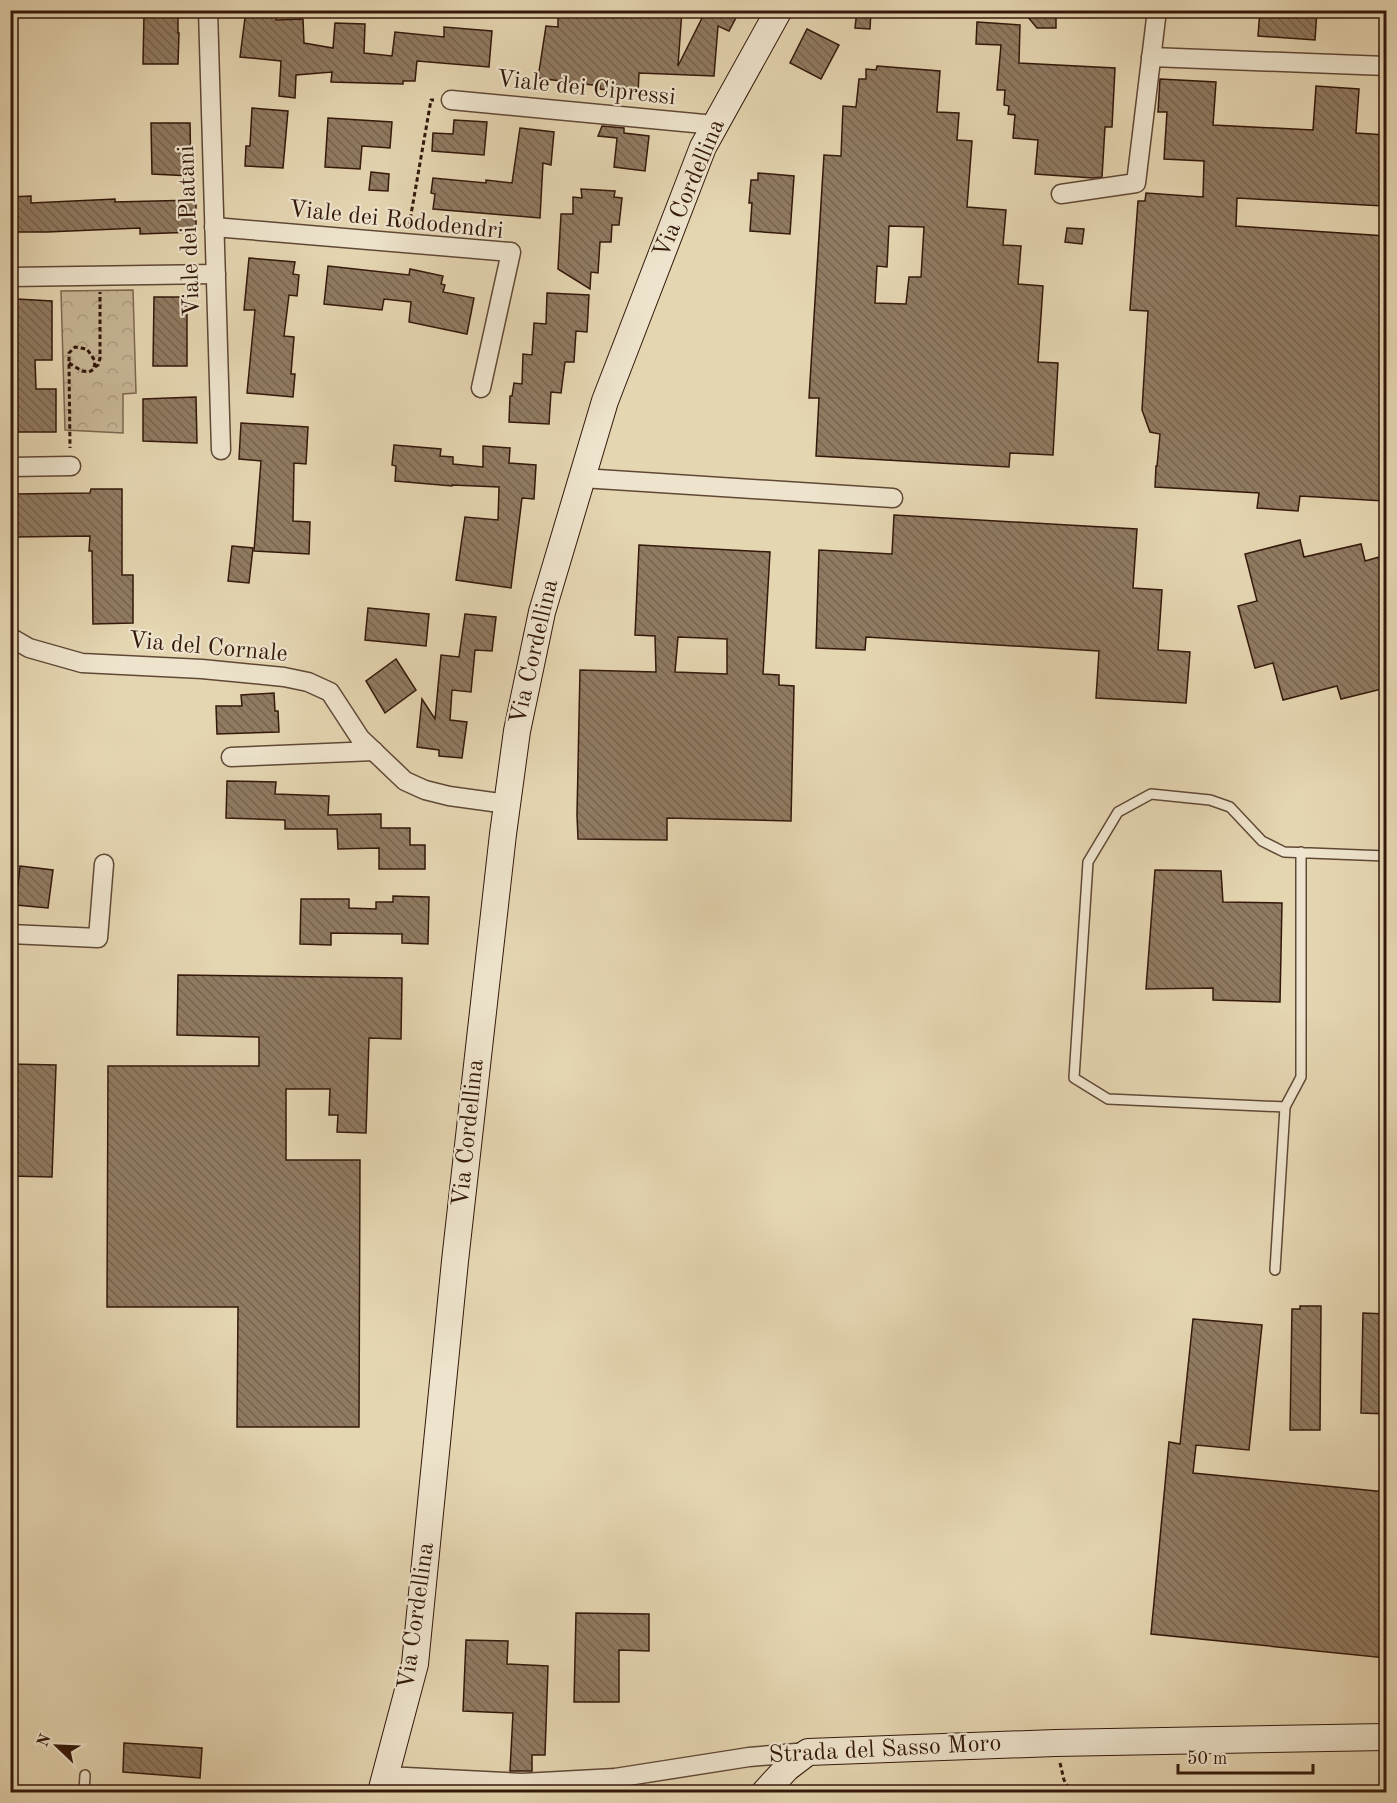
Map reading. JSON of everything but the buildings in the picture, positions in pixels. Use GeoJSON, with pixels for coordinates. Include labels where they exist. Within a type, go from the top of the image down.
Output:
{"type":"FeatureCollection","features":[{"type":"Feature","properties":{"kind":"street","name":"Viale dei Platani"},"geometry":{"type":"LineString","coordinates":[[208,10],[221,450]]}},
{"type":"Feature","properties":{"kind":"street","name":"Via Cordellina"},"geometry":{"type":"LineString","coordinates":[[384,1784],[415,1664],[454,1261],[507,804],[517,731],[542,612],[605,401],[703,147],[779,10]]}},
{"type":"Feature","properties":{"kind":"street"},"geometry":{"type":"LineString","coordinates":[[1061,194],[1136,183],[1157,10]]}},
{"type":"Feature","properties":{"kind":"street"},"geometry":{"type":"LineString","coordinates":[[1151,57],[1386,66]]}},
{"type":"Feature","properties":{"kind":"street","name":"Viale dei Cipressi"},"geometry":{"type":"LineString","coordinates":[[451,100],[715,125]]}},
{"type":"Feature","properties":{"kind":"street","name":"Viale dei Rododendri"},"geometry":{"type":"LineString","coordinates":[[214,227],[511,252],[481,388]]}},
{"type":"Feature","properties":{"kind":"street"},"geometry":{"type":"LineString","coordinates":[[10,277],[216,274]]}},
{"type":"Feature","properties":{"kind":"street"},"geometry":{"type":"LineString","coordinates":[[10,467],[71,465]]}},
{"type":"Feature","properties":{"kind":"street"},"geometry":{"type":"LineString","coordinates":[[582,478],[893,498]]}},
{"type":"Feature","properties":{"kind":"street","name":"Via del Cornale"},"geometry":{"type":"LineString","coordinates":[[10,637],[29,648],[82,663],[202,669],[284,677],[308,682],[330,692],[360,738],[405,781],[425,790],[449,796],[507,804]]}},
{"type":"Feature","properties":{"kind":"street"},"geometry":{"type":"LineString","coordinates":[[231,757],[374,751]]}},
{"type":"Feature","properties":{"kind":"street"},"geometry":{"type":"LineString","coordinates":[[10,934],[98,938],[104,864]]}},
{"type":"Feature","properties":{"kind":"street","name":"Strada del Sasso Moro"},"geometry":{"type":"LineString","coordinates":[[384,1784],[522,1783],[604,1779],[749,1757],[808,1752],[1055,1743],[1386,1737]]}},
{"type":"Feature","properties":{"kind":"street"},"geometry":{"type":"LineString","coordinates":[[765,1792],[787,1768],[808,1752]]}},
{"type":"Feature","properties":{"kind":"lane"},"geometry":{"type":"LineString","coordinates":[[1285,1107],[1108,1099],[1074,1078],[1088,861],[1118,812],[1151,794],[1210,800],[1230,807],[1262,841],[1284,852],[1386,856]]}},
{"type":"Feature","properties":{"kind":"lane"},"geometry":{"type":"LineString","coordinates":[[1275,1270],[1285,1107],[1301,1077],[1301,852]]}},
{"type":"Feature","properties":{"kind":"lane"},"geometry":{"type":"LineString","coordinates":[[84,1792],[85,1775]]}},
{"type":"Feature","properties":{"kind":"path"},"geometry":{"type":"LineString","coordinates":[[406,243],[431,100],[451,100]]}},
{"type":"Feature","properties":{"kind":"path"},"geometry":{"type":"LineString","coordinates":[[69,363],[81,371],[88,372],[98,365],[101,341],[99,276]]}},
{"type":"Feature","properties":{"kind":"path"},"geometry":{"type":"LineString","coordinates":[[70,430],[69,353],[75,347],[87,349],[95,362],[94,369]]}},
{"type":"Feature","properties":{"kind":"path"},"geometry":{"type":"LineString","coordinates":[[1055,1743],[1064,1780],[1071,1792]]}},
{"type":"Feature","properties":{"kind":"green space"},"geometry":{"type":"Polygon","coordinates":[[[133,290],[136,393],[123,394],[123,433],[65,430],[61,291],[133,290]]]}}]}
